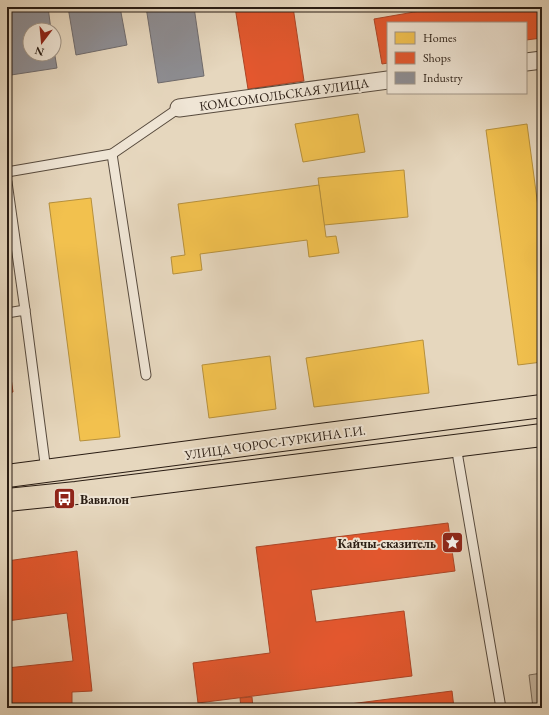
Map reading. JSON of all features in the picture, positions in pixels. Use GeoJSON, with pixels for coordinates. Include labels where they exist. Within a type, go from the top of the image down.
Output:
{"type":"FeatureCollection","features":[{"type":"Feature","properties":{"kind":"main road","name":"УЛИЦА ЧОРОС-ГУРКИНА Г.И."},"geometry":{"type":"LineString","coordinates":[[7,476],[542,406]]}},
{"type":"Feature","properties":{"kind":"main road","name":"УЛИЦА ЧОРОС-ГУРКИНА Г.И."},"geometry":{"type":"LineString","coordinates":[[7,500],[92,491],[542,435]]}},
{"type":"Feature","properties":{"kind":"street","name":"КОМСОМОЛЬСКАЯ УЛИЦА"},"geometry":{"type":"LineString","coordinates":[[179,108],[387,80]]}},
{"type":"Feature","properties":{"kind":"lane"},"geometry":{"type":"LineString","coordinates":[[7,172],[112,154],[179,108]]}},
{"type":"Feature","properties":{"kind":"lane"},"geometry":{"type":"LineString","coordinates":[[112,154],[146,375]]}},
{"type":"Feature","properties":{"kind":"lane"},"geometry":{"type":"LineString","coordinates":[[7,182],[46,472]]}},
{"type":"Feature","properties":{"kind":"lane"},"geometry":{"type":"LineString","coordinates":[[7,313],[25,310]]}},
{"type":"Feature","properties":{"kind":"lane"},"geometry":{"type":"LineString","coordinates":[[456,446],[500,708]]}},
{"type":"Feature","properties":{"kind":"shaded area"},"geometry":{"type":"Polygon","coordinates":[[[542,673],[542,708],[533,708],[529,675],[542,673]]]}},
{"type":"Feature","properties":{"kind":"building: Homes"},"geometry":{"type":"Polygon","coordinates":[[[358,114],[365,152],[303,162],[295,124],[358,114]]]}},
{"type":"Feature","properties":{"kind":"building: Homes"},"geometry":{"type":"Polygon","coordinates":[[[527,124],[542,237],[542,362],[518,365],[486,130],[527,124]]]}},
{"type":"Feature","properties":{"kind":"building: Homes"},"geometry":{"type":"Polygon","coordinates":[[[404,170],[408,217],[324,225],[318,178],[404,170]]]}},
{"type":"Feature","properties":{"kind":"building: Homes"},"geometry":{"type":"Polygon","coordinates":[[[319,185],[326,237],[336,236],[339,253],[309,257],[307,240],[200,254],[202,270],[173,274],[171,257],[185,255],[178,204],[319,185]]]}},
{"type":"Feature","properties":{"kind":"building: Homes"},"geometry":{"type":"Polygon","coordinates":[[[91,198],[120,437],[80,441],[49,203],[91,198]]]}},
{"type":"Feature","properties":{"kind":"building: Homes"},"geometry":{"type":"Polygon","coordinates":[[[423,340],[429,393],[314,407],[306,358],[423,340]]]}},
{"type":"Feature","properties":{"kind":"building: Homes"},"geometry":{"type":"Polygon","coordinates":[[[270,356],[276,409],[209,418],[202,365],[270,356]]]}},
{"type":"Feature","properties":{"kind":"building: Shops"},"geometry":{"type":"Polygon","coordinates":[[[235,7],[293,7],[304,81],[248,89],[235,7]]]}},
{"type":"Feature","properties":{"kind":"building: Shops"},"geometry":{"type":"Polygon","coordinates":[[[443,7],[542,7],[542,38],[527,40],[527,22],[387,22],[387,63],[382,64],[374,19],[443,7]]]}},
{"type":"Feature","properties":{"kind":"building: Shops"},"geometry":{"type":"Polygon","coordinates":[[[7,350],[13,392],[7,393],[7,350]]]}},
{"type":"Feature","properties":{"kind":"building: Shops"},"geometry":{"type":"Polygon","coordinates":[[[448,523],[455,571],[311,590],[316,622],[404,611],[412,676],[198,703],[193,663],[270,653],[256,547],[448,523]]]}},
{"type":"Feature","properties":{"kind":"building: Shops"},"geometry":{"type":"Polygon","coordinates":[[[77,551],[92,691],[72,692],[72,708],[7,708],[7,668],[73,661],[67,613],[7,621],[7,561],[77,551]]]}},
{"type":"Feature","properties":{"kind":"building: Shops"},"geometry":{"type":"Polygon","coordinates":[[[452,691],[454,708],[318,708],[452,691]]]}},
{"type":"Feature","properties":{"kind":"building: Shops"},"geometry":{"type":"Polygon","coordinates":[[[252,697],[253,708],[241,708],[240,698],[252,697]]]}},
{"type":"Feature","properties":{"kind":"building: Industry"},"geometry":{"type":"Polygon","coordinates":[[[7,7],[48,7],[50,22],[22,22],[22,62],[56,62],[57,68],[11,75],[7,49],[7,7]]]}},
{"type":"Feature","properties":{"kind":"building: Industry"},"geometry":{"type":"Polygon","coordinates":[[[68,7],[120,7],[127,45],[76,55],[68,7]]]}},
{"type":"Feature","properties":{"kind":"building: Industry"},"geometry":{"type":"Polygon","coordinates":[[[146,7],[194,7],[204,76],[158,83],[146,7]]]}},
{"type":"Feature","properties":{"kind":"place","name":"Вавилон"},"geometry":{"type":"Point","coordinates":[65,499]}},
{"type":"Feature","properties":{"kind":"place","name":"Кайчы-сказитель"},"geometry":{"type":"Point","coordinates":[452,543]}}]}
